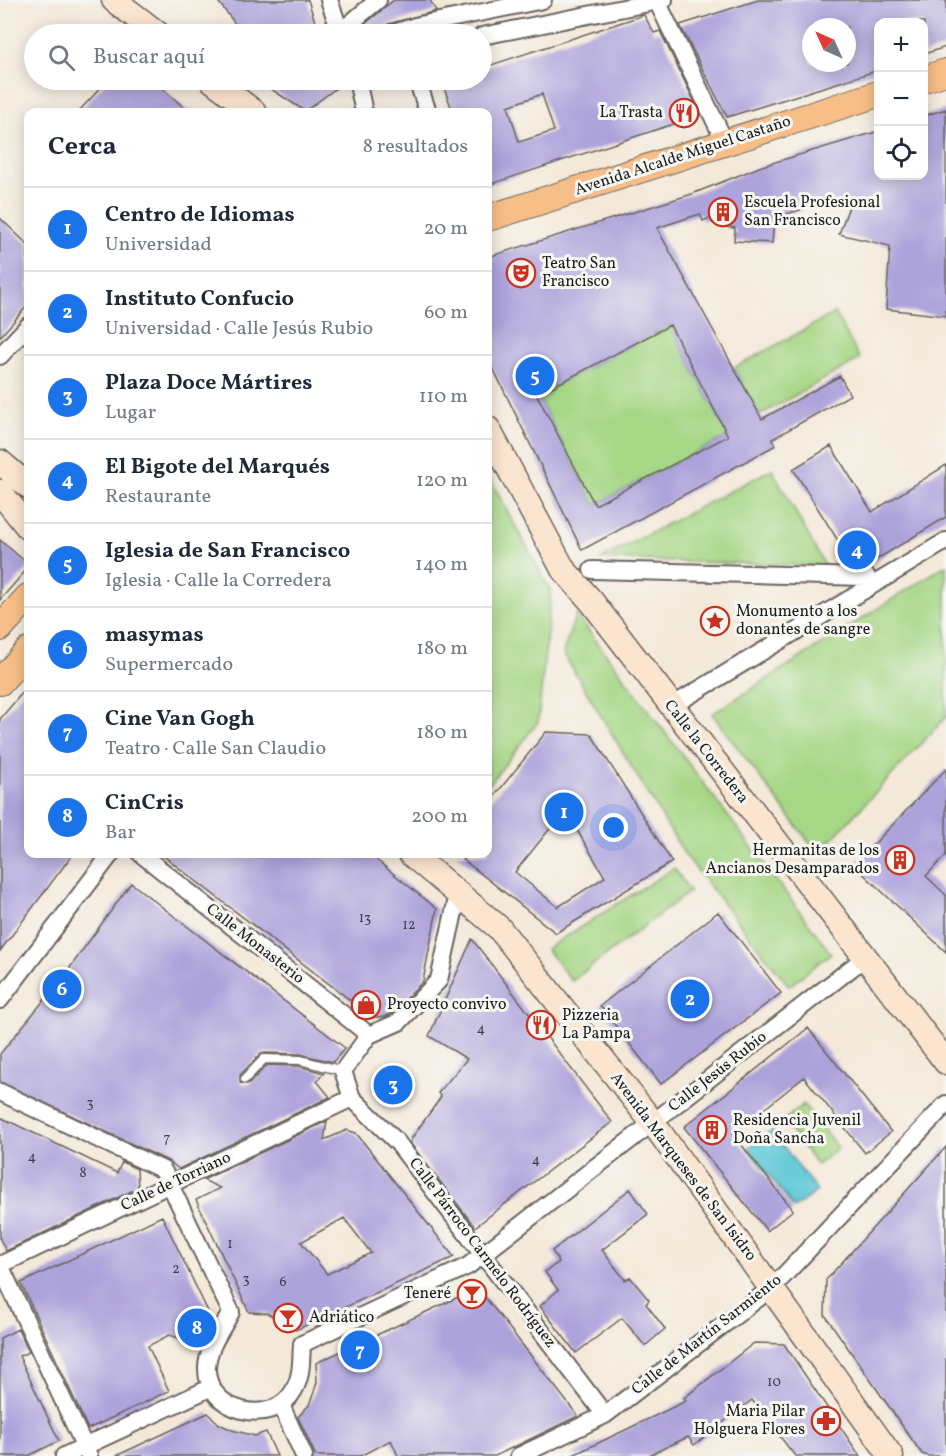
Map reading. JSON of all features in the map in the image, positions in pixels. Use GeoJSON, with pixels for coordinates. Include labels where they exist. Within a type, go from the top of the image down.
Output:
{"type":"FeatureCollection","features":[{"type":"Feature","properties":{"kind":"main road"},"geometry":{"type":"LineString","coordinates":[[114,0],[145,24]]}},
{"type":"Feature","properties":{"kind":"main road"},"geometry":{"type":"LineString","coordinates":[[928,78],[946,72]]}},
{"type":"Feature","properties":{"kind":"main road"},"geometry":{"type":"LineString","coordinates":[[225,90],[249,108]]}},
{"type":"Feature","properties":{"kind":"main road","name":"Avenida Alcalde Miguel Castaño"},"geometry":{"type":"LineString","coordinates":[[492,217],[874,96]]}},
{"type":"Feature","properties":{"kind":"main road","name":"Calle la Corredera"},"geometry":{"type":"LineString","coordinates":[[492,436],[563,569],[592,602],[670,707],[867,956],[946,1062]]}},
{"type":"Feature","properties":{"kind":"main road"},"geometry":{"type":"LineString","coordinates":[[0,462],[24,483]]}},
{"type":"Feature","properties":{"kind":"main road"},"geometry":{"type":"LineString","coordinates":[[0,492],[24,522]]}},
{"type":"Feature","properties":{"kind":"main road"},"geometry":{"type":"LineString","coordinates":[[0,628],[24,601]]}},
{"type":"Feature","properties":{"kind":"main road"},"geometry":{"type":"LineString","coordinates":[[0,682],[24,655]]}},
{"type":"Feature","properties":{"kind":"main road","name":"Avenida Marqueses de San Isidro"},"geometry":{"type":"LineString","coordinates":[[416,858],[499,928],[653,1123],[773,1287],[891,1456]]}},
{"type":"Feature","properties":{"kind":"street"},"geometry":{"type":"LineString","coordinates":[[329,0],[337,24]]}},
{"type":"Feature","properties":{"kind":"street"},"geometry":{"type":"LineString","coordinates":[[350,24],[378,0]]}},
{"type":"Feature","properties":{"kind":"street"},"geometry":{"type":"LineString","coordinates":[[425,24],[543,0]]}},
{"type":"Feature","properties":{"kind":"street"},"geometry":{"type":"LineString","coordinates":[[492,34],[661,1],[725,142]]}},
{"type":"Feature","properties":{"kind":"street"},"geometry":{"type":"LineString","coordinates":[[359,90],[363,108]]}},
{"type":"Feature","properties":{"kind":"street"},"geometry":{"type":"LineString","coordinates":[[420,90],[427,108]]}},
{"type":"Feature","properties":{"kind":"street"},"geometry":{"type":"LineString","coordinates":[[0,356],[24,330]]}},
{"type":"Feature","properties":{"kind":"street"},"geometry":{"type":"LineString","coordinates":[[670,707],[946,541]]}},
{"type":"Feature","properties":{"kind":"street"},"geometry":{"type":"LineString","coordinates":[[592,570],[867,577]]}},
{"type":"Feature","properties":{"kind":"street"},"geometry":{"type":"LineString","coordinates":[[0,1000],[108,858]]}},
{"type":"Feature","properties":{"kind":"street","name":"Calle Monasterio"},"geometry":{"type":"LineString","coordinates":[[146,858],[369,1035]]}},
{"type":"Feature","properties":{"kind":"street"},"geometry":{"type":"LineString","coordinates":[[352,1098],[343,1071],[369,1035],[399,1022],[439,980],[458,894]]}},
{"type":"Feature","properties":{"kind":"street","name":"Calle Jesús Rubio"},"geometry":{"type":"LineString","coordinates":[[281,1405],[294,1392],[300,1378],[302,1344],[468,1266],[867,956]]}},
{"type":"Feature","properties":{"kind":"street"},"geometry":{"type":"LineString","coordinates":[[0,1092],[163,1170],[231,1312],[210,1348],[207,1369],[212,1387],[223,1402],[237,1410],[253,1413],[281,1405],[304,1456]]}},
{"type":"Feature","properties":{"kind":"street","name":"Calle de Torriano"},"geometry":{"type":"LineString","coordinates":[[0,1265],[352,1098]]}},
{"type":"Feature","properties":{"kind":"street","name":"Calle Párroco Carmelo Rodríguez"},"geometry":{"type":"LineString","coordinates":[[352,1098],[397,1142],[605,1415]]}},
{"type":"Feature","properties":{"kind":"street","name":"Calle de Martín Sarmiento"},"geometry":{"type":"LineString","coordinates":[[526,1454],[605,1415],[773,1287],[946,1104]]}},
{"type":"Feature","properties":{"kind":"street"},"geometry":{"type":"LineString","coordinates":[[0,1265],[86,1451]]}},
{"type":"Feature","properties":{"kind":"street"},"geometry":{"type":"LineString","coordinates":[[64,1456],[86,1451],[212,1387]]}},
{"type":"Feature","properties":{"kind":"lane"},"geometry":{"type":"LineString","coordinates":[[245,1079],[264,1059],[300,1060],[343,1071]]}},
{"type":"Feature","properties":{"kind":"green space"},"geometry":{"type":"Polygon","coordinates":[[[835,313],[860,359],[760,415],[734,368],[835,313]]]}},
{"type":"Feature","properties":{"kind":"green space"},"geometry":{"type":"Polygon","coordinates":[[[670,325],[728,436],[595,505],[537,395],[670,325]]]}},
{"type":"Feature","properties":{"kind":"green space"},"geometry":{"type":"Polygon","coordinates":[[[772,469],[825,566],[601,559],[772,469]]]}},
{"type":"Feature","properties":{"kind":"green space"},"geometry":{"type":"Polygon","coordinates":[[[492,482],[551,592],[538,722],[492,781],[492,482]]]}},
{"type":"Feature","properties":{"kind":"green space"},"geometry":{"type":"Polygon","coordinates":[[[946,565],[946,717],[818,854],[712,714],[946,565]]]}},
{"type":"Feature","properties":{"kind":"green space"},"geometry":{"type":"Polygon","coordinates":[[[576,614],[831,953],[789,986],[685,855],[563,653],[576,614]]]}},
{"type":"Feature","properties":{"kind":"green space"},"geometry":{"type":"Polygon","coordinates":[[[674,868],[690,891],[572,981],[546,949],[674,868]]]}},
{"type":"Feature","properties":{"kind":"green space"},"geometry":{"type":"Polygon","coordinates":[[[803,1104],[838,1148],[817,1165],[783,1121],[803,1104]]]}},
{"type":"Feature","properties":{"kind":"water"},"geometry":{"type":"Polygon","coordinates":[[[772,1131],[817,1191],[794,1208],[748,1148],[772,1131]]]}},
{"type":"Feature","properties":{"kind":"building"},"geometry":{"type":"Polygon","coordinates":[[[217,0],[308,0],[316,24],[235,24],[217,0]]]}},
{"type":"Feature","properties":{"kind":"building"},"geometry":{"type":"Polygon","coordinates":[[[394,0],[430,0],[436,11],[388,24],[365,24],[394,0]]]}},
{"type":"Feature","properties":{"kind":"building"},"geometry":{"type":"Polygon","coordinates":[[[758,0],[946,0],[946,47],[928,53],[928,18],[874,18],[874,72],[727,117],[680,25],[758,0]]]}},
{"type":"Feature","properties":{"kind":"building"},"geometry":{"type":"Polygon","coordinates":[[[644,15],[654,33],[660,31],[701,115],[492,184],[492,108],[452,108],[445,90],[492,90],[492,65],[644,15]],[[542,94],[508,106],[519,142],[554,131],[542,94]]]}},
{"type":"Feature","properties":{"kind":"building"},"geometry":{"type":"Polygon","coordinates":[[[99,90],[164,90],[184,108],[82,108],[99,90]]]}},
{"type":"Feature","properties":{"kind":"building"},"geometry":{"type":"Polygon","coordinates":[[[272,90],[333,90],[309,108],[300,108],[272,90]]]}},
{"type":"Feature","properties":{"kind":"building"},"geometry":{"type":"Polygon","coordinates":[[[946,109],[946,316],[886,309],[890,246],[839,234],[851,201],[833,207],[831,200],[774,218],[772,243],[734,241],[735,228],[726,227],[720,214],[703,221],[700,214],[657,228],[762,419],[840,376],[850,395],[772,439],[776,445],[582,550],[492,366],[492,256],[692,194],[762,166],[874,132],[874,180],[928,180],[928,115],[946,109]],[[670,325],[537,395],[595,505],[728,436],[670,325]]]}},
{"type":"Feature","properties":{"kind":"building"},"geometry":{"type":"Polygon","coordinates":[[[0,218],[24,241],[24,310],[0,337],[0,218]]]}},
{"type":"Feature","properties":{"kind":"building"},"geometry":{"type":"Polygon","coordinates":[[[831,446],[872,512],[946,465],[946,517],[866,566],[854,566],[793,469],[831,446]]]}},
{"type":"Feature","properties":{"kind":"building"},"geometry":{"type":"Polygon","coordinates":[[[0,540],[24,561],[24,573],[0,600],[0,540]]]}},
{"type":"Feature","properties":{"kind":"building"},"geometry":{"type":"Polygon","coordinates":[[[24,691],[24,858],[70,858],[0,951],[0,719],[24,691]]]}},
{"type":"Feature","properties":{"kind":"building"},"geometry":{"type":"Polygon","coordinates":[[[546,732],[591,734],[672,862],[556,933],[461,858],[492,858],[492,799],[546,732]],[[565,810],[515,872],[558,907],[605,877],[565,810]]]}},
{"type":"Feature","properties":{"kind":"building","name":"Hermanitas de los Ancianos Desamparados"},"geometry":{"type":"Polygon","coordinates":[[[946,769],[946,855],[926,876],[946,895],[946,952],[854,865],[946,769]]]}},
{"type":"Feature","properties":{"kind":"building"},"geometry":{"type":"Polygon","coordinates":[[[166,858],[374,858],[437,909],[423,981],[393,1013],[383,1017],[372,1017],[166,858]]]}},
{"type":"Feature","properties":{"kind":"building"},"geometry":{"type":"Polygon","coordinates":[[[131,883],[345,1048],[333,1062],[300,1054],[262,1053],[240,1075],[240,1083],[249,1084],[267,1065],[299,1066],[324,1073],[317,1081],[330,1097],[179,1169],[168,1161],[0,1082],[0,1054],[64,976],[131,883]]]}},
{"type":"Feature","properties":{"kind":"building"},"geometry":{"type":"Polygon","coordinates":[[[718,912],[781,993],[661,1084],[600,1006],[718,912]]]}},
{"type":"Feature","properties":{"kind":"building"},"geometry":{"type":"Polygon","coordinates":[[[472,939],[612,1122],[475,1227],[411,1144],[411,1139],[441,1097],[438,1093],[467,1059],[429,1036],[472,939]]]}},
{"type":"Feature","properties":{"kind":"building","name":"Residencia Juvenil Doña Sancha"},"geometry":{"type":"Polygon","coordinates":[[[808,1028],[891,1132],[865,1153],[804,1077],[733,1134],[793,1210],[767,1231],[684,1127],[808,1028]]]}},
{"type":"Feature","properties":{"kind":"building"},"geometry":{"type":"Polygon","coordinates":[[[0,1117],[117,1173],[122,1162],[137,1169],[138,1188],[6,1251],[0,1239],[0,1117]]]}},
{"type":"Feature","properties":{"kind":"building"},"geometry":{"type":"Polygon","coordinates":[[[327,1121],[324,1140],[347,1130],[356,1133],[454,1257],[296,1330],[267,1313],[249,1312],[196,1200],[220,1188],[203,1180],[327,1121]],[[344,1218],[301,1242],[327,1274],[371,1253],[344,1218]]]}},
{"type":"Feature","properties":{"kind":"building"},"geometry":{"type":"Polygon","coordinates":[[[946,1147],[946,1456],[928,1456],[922,1454],[825,1315],[826,1280],[946,1147]]]}},
{"type":"Feature","properties":{"kind":"building"},"geometry":{"type":"Polygon","coordinates":[[[630,1189],[648,1214],[602,1250],[625,1280],[630,1277],[649,1300],[646,1304],[665,1329],[645,1346],[622,1318],[576,1353],[540,1306],[558,1290],[545,1272],[559,1262],[552,1251],[630,1189]]]}},
{"type":"Feature","properties":{"kind":"building"},"geometry":{"type":"Polygon","coordinates":[[[162,1216],[213,1322],[198,1344],[169,1335],[148,1346],[169,1391],[88,1429],[21,1283],[162,1216]]]}},
{"type":"Feature","properties":{"kind":"building"},"geometry":{"type":"Polygon","coordinates":[[[478,1288],[578,1416],[495,1456],[398,1456],[391,1440],[360,1456],[316,1456],[298,1417],[309,1405],[314,1392],[317,1382],[316,1363],[478,1288]]]}},
{"type":"Feature","properties":{"kind":"building"},"geometry":{"type":"Polygon","coordinates":[[[18,1329],[29,1352],[19,1356],[59,1441],[28,1456],[0,1456],[0,1338],[18,1329]]]}},
{"type":"Feature","properties":{"kind":"building"},"geometry":{"type":"Polygon","coordinates":[[[754,1343],[784,1344],[860,1456],[795,1456],[752,1400],[694,1445],[688,1437],[647,1456],[571,1456],[686,1401],[684,1398],[754,1343]]]}},
{"type":"Feature","properties":{"kind":"building"},"geometry":{"type":"Polygon","coordinates":[[[208,1413],[219,1424],[232,1430],[255,1436],[266,1432],[277,1456],[116,1456],[208,1413]]]}},
{"type":"Feature","properties":{"kind":"place","name":"La Trasta"},"geometry":{"type":"Point","coordinates":[684,113]}},
{"type":"Feature","properties":{"kind":"place","name":"Escuela Profesional San Francisco"},"geometry":{"type":"Point","coordinates":[723,212]}},
{"type":"Feature","properties":{"kind":"place","name":"Teatro San Francisco"},"geometry":{"type":"Point","coordinates":[521,273]}},
{"type":"Feature","properties":{"kind":"place","name":"Iglesia de San Francisco"},"geometry":{"type":"Point","coordinates":[535,376]}},
{"type":"Feature","properties":{"kind":"place","name":"El Bigote del Marqués"},"geometry":{"type":"Point","coordinates":[857,550]}},
{"type":"Feature","properties":{"kind":"place","name":"Monumento a los donantes de sangre"},"geometry":{"type":"Point","coordinates":[715,621]}},
{"type":"Feature","properties":{"kind":"place","name":"Centro de Idiomas"},"geometry":{"type":"Point","coordinates":[564,812]}},
{"type":"Feature","properties":{"kind":"place","name":"Hermanitas de los Ancianos Desamparados"},"geometry":{"type":"Point","coordinates":[900,860]}},
{"type":"Feature","properties":{"kind":"place","name":"masymas"},"geometry":{"type":"Point","coordinates":[62,989]}},
{"type":"Feature","properties":{"kind":"place","name":"Instituto Confucio"},"geometry":{"type":"Point","coordinates":[690,999]}},
{"type":"Feature","properties":{"kind":"place","name":"Proyecto convivo"},"geometry":{"type":"Point","coordinates":[366,1005]}},
{"type":"Feature","properties":{"kind":"place","name":"Pizzeria La Pampa"},"geometry":{"type":"Point","coordinates":[541,1025]}},
{"type":"Feature","properties":{"kind":"place","name":"Plaza Doce Mártires"},"geometry":{"type":"Point","coordinates":[393,1085]}},
{"type":"Feature","properties":{"kind":"place","name":"Residencia Juvenil Doña Sancha"},"geometry":{"type":"Point","coordinates":[712,1130]}},
{"type":"Feature","properties":{"kind":"place","name":"Teneré"},"geometry":{"type":"Point","coordinates":[472,1294]}},
{"type":"Feature","properties":{"kind":"place","name":"Adriático"},"geometry":{"type":"Point","coordinates":[288,1318]}},
{"type":"Feature","properties":{"kind":"place","name":"CinCris"},"geometry":{"type":"Point","coordinates":[197,1328]}},
{"type":"Feature","properties":{"kind":"place","name":"Cine Van Gogh"},"geometry":{"type":"Point","coordinates":[360,1350]}},
{"type":"Feature","properties":{"kind":"place","name":"Maria Pilar Holguera Flores"},"geometry":{"type":"Point","coordinates":[826,1421]}}]}
